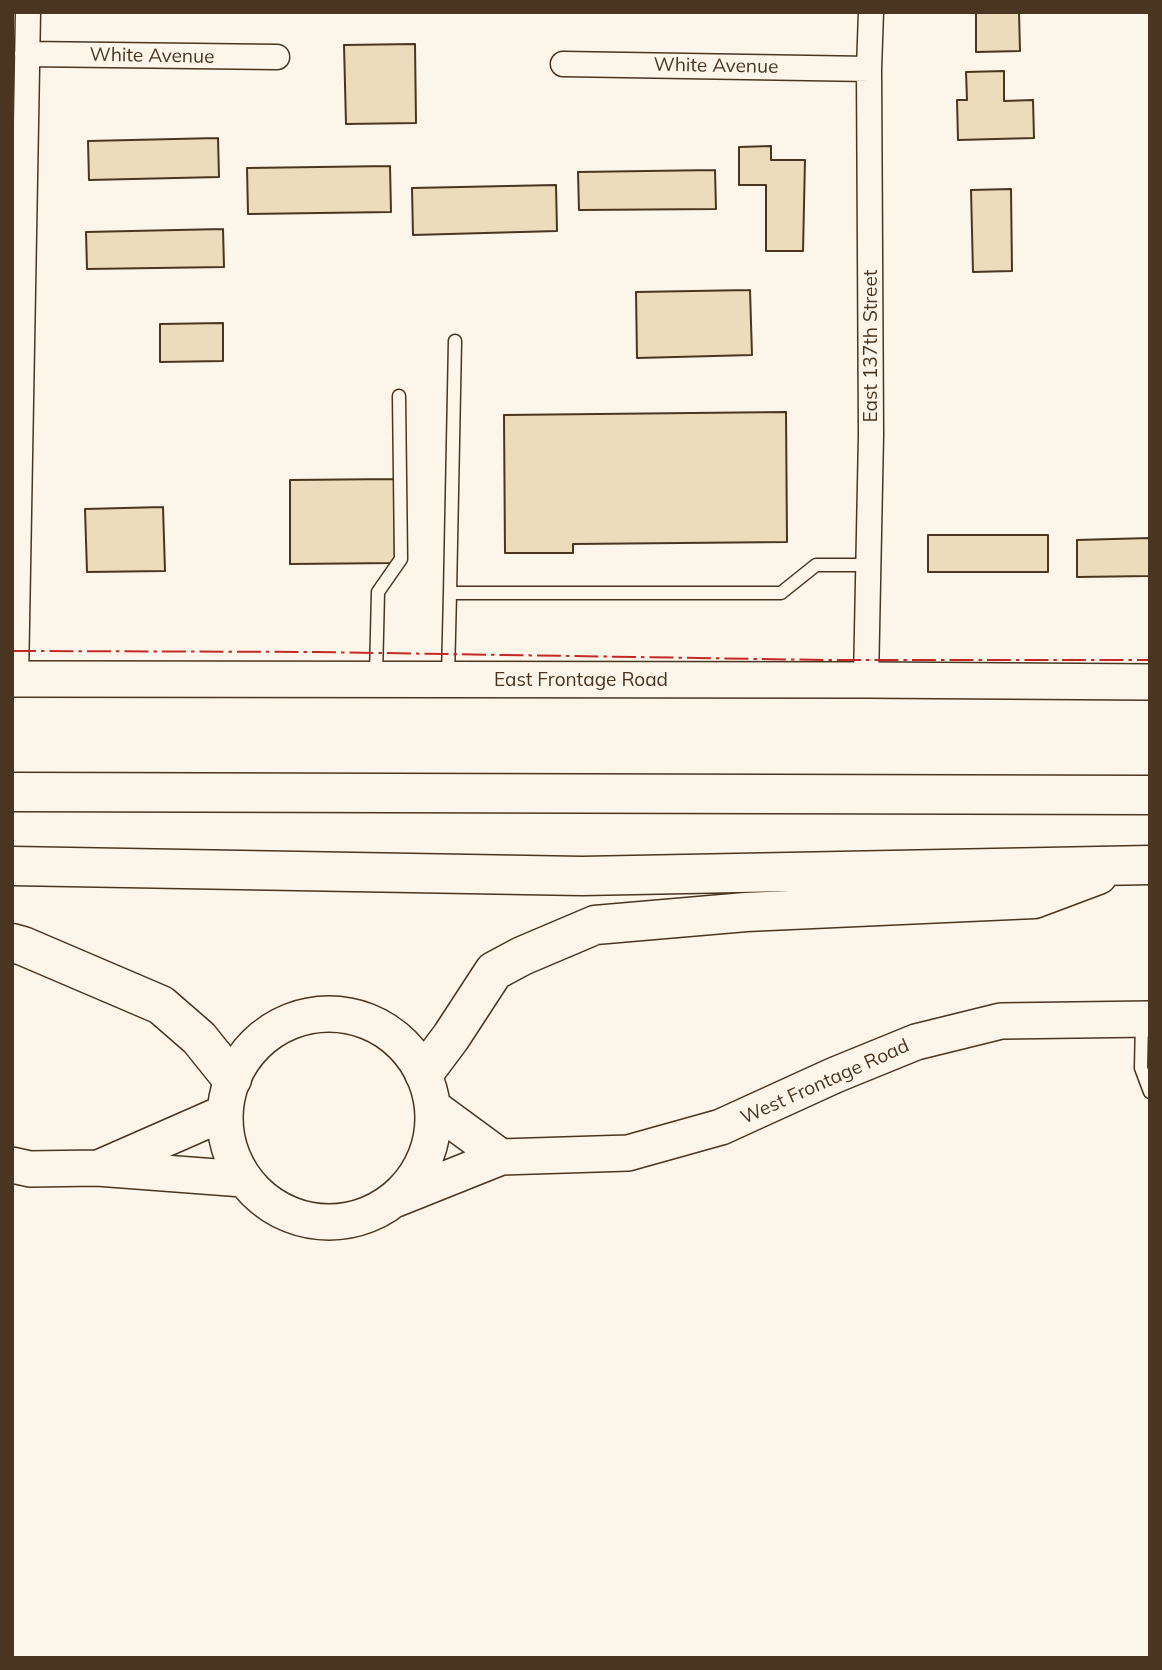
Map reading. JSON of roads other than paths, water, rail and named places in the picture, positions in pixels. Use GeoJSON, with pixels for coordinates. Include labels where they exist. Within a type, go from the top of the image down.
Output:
{"type":"FeatureCollection","features":[{"type":"Feature","properties":{"kind":"highway"},"geometry":{"type":"LineString","coordinates":[[12,792],[1150,795]]}},
{"type":"Feature","properties":{"kind":"highway"},"geometry":{"type":"LineString","coordinates":[[12,866],[582,876],[1138,865]]}},
{"type":"Feature","properties":{"kind":"highway"},"geometry":{"type":"LineString","coordinates":[[429,1090],[451,1037],[494,971],[595,925],[746,912],[1034,899],[1138,865]]}},
{"type":"Feature","properties":{"kind":"highway"},"geometry":{"type":"LineString","coordinates":[[12,943],[161,1005],[199,1038],[228,1096]]}},
{"type":"Feature","properties":{"kind":"street"},"geometry":{"type":"LineString","coordinates":[[14,679],[27,12]]}},
{"type":"Feature","properties":{"kind":"street","name":"East 137th Street"},"geometry":{"type":"LineString","coordinates":[[866,680],[871,435],[871,12]]}},
{"type":"Feature","properties":{"kind":"street","name":"White Avenue"},"geometry":{"type":"LineString","coordinates":[[27,54],[277,57]]}},
{"type":"Feature","properties":{"kind":"street","name":"White Avenue"},"geometry":{"type":"LineString","coordinates":[[563,64],[869,69]]}},
{"type":"Feature","properties":{"kind":"street","name":"East Frontage Road"},"geometry":{"type":"LineString","coordinates":[[14,679],[1150,682]]}},
{"type":"Feature","properties":{"kind":"street"},"geometry":{"type":"LineString","coordinates":[[429,1090],[431,1141],[419,1173],[396,1199],[366,1216],[333,1223],[299,1219],[268,1204],[243,1179],[228,1148],[228,1096],[250,1049],[276,1027],[309,1015],[344,1014],[377,1024],[405,1045],[429,1090],[501,1157]]}},
{"type":"Feature","properties":{"kind":"street","name":"West Frontage Road"},"geometry":{"type":"LineString","coordinates":[[396,1199],[501,1157],[628,1153],[721,1127],[835,1074],[916,1042],[1000,1020],[1146,1019]]}},
{"type":"Feature","properties":{"kind":"street"},"geometry":{"type":"LineString","coordinates":[[97,1168],[228,1096]]}},
{"type":"Feature","properties":{"kind":"street"},"geometry":{"type":"LineString","coordinates":[[12,1165],[30,1169],[97,1168],[243,1179]]}},
{"type":"Feature","properties":{"kind":"lane"},"geometry":{"type":"LineString","coordinates":[[448,680],[455,341]]}},
{"type":"Feature","properties":{"kind":"lane"},"geometry":{"type":"LineString","coordinates":[[376,680],[378,592],[401,559],[399,396]]}},
{"type":"Feature","properties":{"kind":"lane"},"geometry":{"type":"LineString","coordinates":[[450,593],[781,593],[816,565],[869,565]]}},
{"type":"Feature","properties":{"kind":"lane"},"geometry":{"type":"LineString","coordinates":[[1146,1019],[1140,1068],[1150,1092]]}}]}
